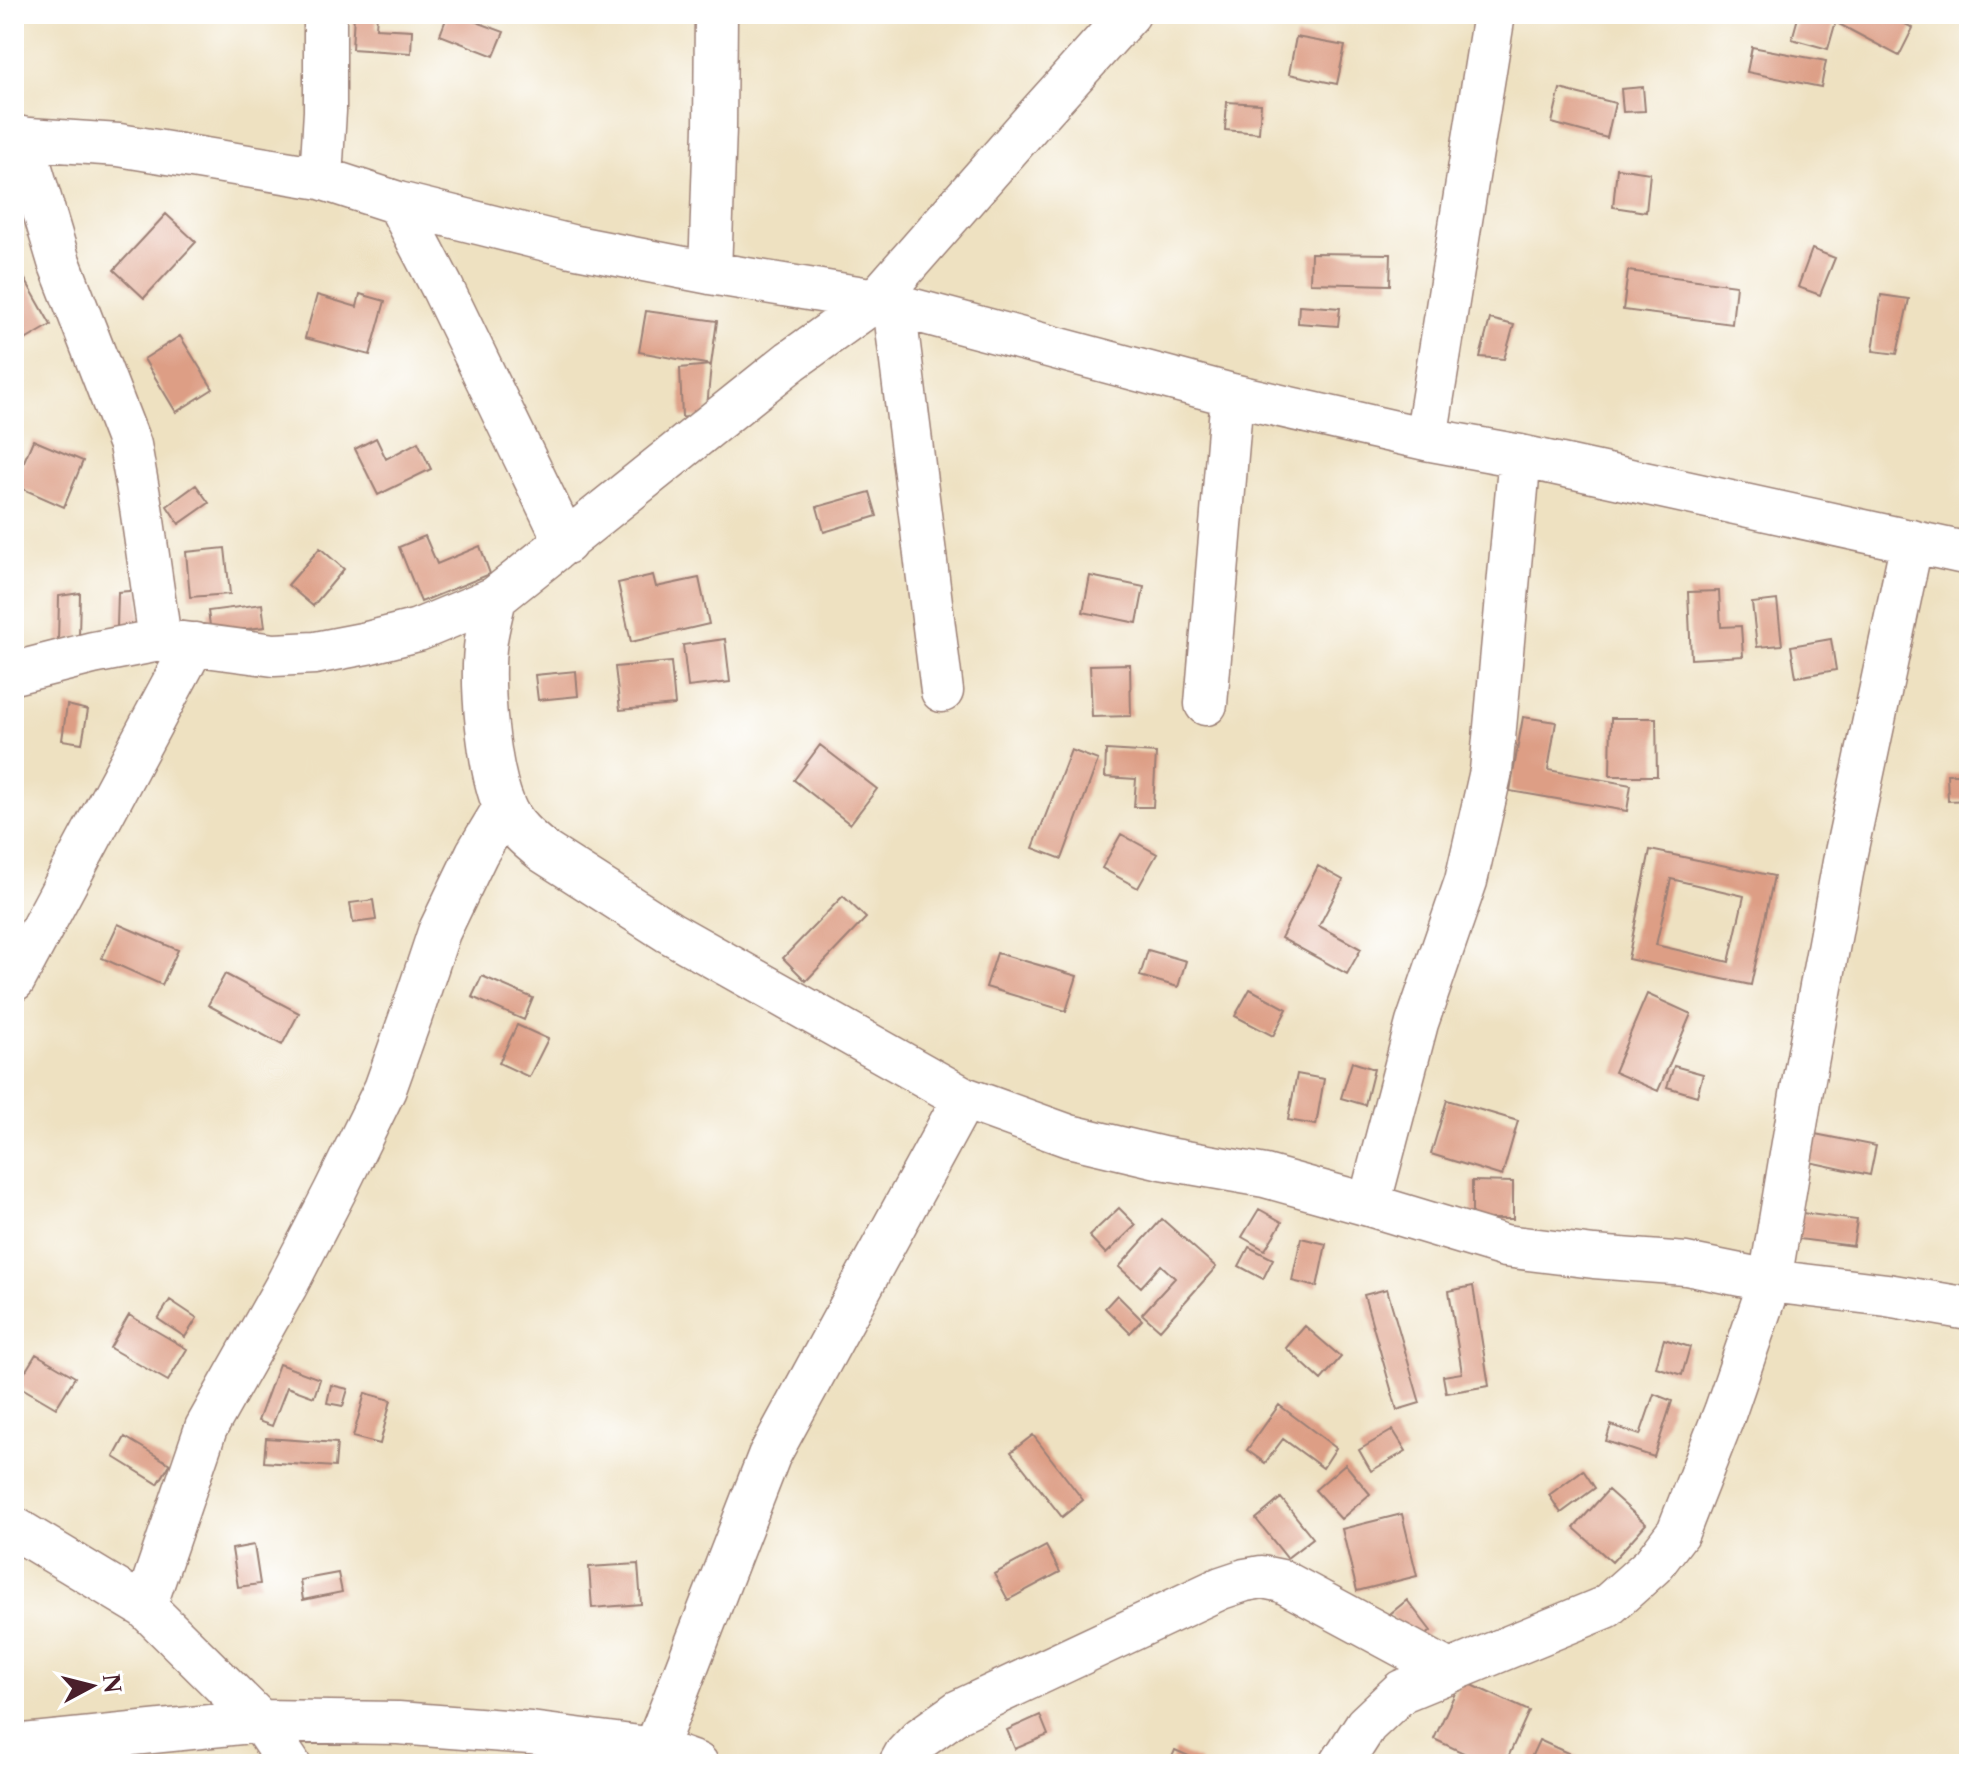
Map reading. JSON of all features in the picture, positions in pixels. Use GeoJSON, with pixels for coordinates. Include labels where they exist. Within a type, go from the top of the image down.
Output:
{"type":"FeatureCollection","features":[{"type":"Feature","properties":{"kind":"street"},"geometry":{"type":"LineString","coordinates":[[321,178],[325,14]]}},
{"type":"Feature","properties":{"kind":"street"},"geometry":{"type":"LineString","coordinates":[[710,273],[716,14]]}},
{"type":"Feature","properties":{"kind":"street"},"geometry":{"type":"LineString","coordinates":[[14,673],[93,653],[177,642],[274,655],[315,653],[418,630],[495,598],[791,361],[885,302],[1038,115],[1129,14]]}},
{"type":"Feature","properties":{"kind":"street"},"geometry":{"type":"LineString","coordinates":[[1426,439],[1494,14]]}},
{"type":"Feature","properties":{"kind":"street"},"geometry":{"type":"LineString","coordinates":[[14,980],[177,642],[130,445],[59,262],[18,138],[119,145],[321,178],[398,203],[571,246],[885,302],[1232,395],[1969,554]]}},
{"type":"Feature","properties":{"kind":"street"},"geometry":{"type":"LineString","coordinates":[[398,203],[566,543]]}},
{"type":"Feature","properties":{"kind":"street"},"geometry":{"type":"LineString","coordinates":[[885,302],[942,691]]}},
{"type":"Feature","properties":{"kind":"street"},"geometry":{"type":"LineString","coordinates":[[1206,704],[1232,395]]}},
{"type":"Feature","properties":{"kind":"street"},"geometry":{"type":"LineString","coordinates":[[1369,1205],[1417,1023],[1466,881],[1491,771],[1520,456]]}},
{"type":"Feature","properties":{"kind":"street"},"geometry":{"type":"LineString","coordinates":[[1341,1764],[1366,1725],[1402,1691],[1606,1607],[1653,1565],[1678,1532],[1725,1412],[1770,1281],[1841,878],[1912,541]]}},
{"type":"Feature","properties":{"kind":"street"},"geometry":{"type":"LineString","coordinates":[[495,598],[485,643],[485,705],[504,808],[526,838],[669,932],[964,1098],[1069,1136],[1162,1158],[1265,1176],[1505,1246],[1686,1264],[1770,1281],[1887,1295],[1969,1309]]}},
{"type":"Feature","properties":{"kind":"street"},"geometry":{"type":"LineString","coordinates":[[145,1607],[206,1428],[293,1272],[385,1089],[439,932],[477,853],[504,808]]}},
{"type":"Feature","properties":{"kind":"street"},"geometry":{"type":"LineString","coordinates":[[655,1749],[769,1456],[964,1098]]}},
{"type":"Feature","properties":{"kind":"street"},"geometry":{"type":"LineString","coordinates":[[14,1528],[145,1607],[260,1721],[289,1764]]}},
{"type":"Feature","properties":{"kind":"street"},"geometry":{"type":"LineString","coordinates":[[900,1764],[921,1738],[959,1711],[1221,1588],[1262,1577],[1282,1581],[1449,1671]]}},
{"type":"Feature","properties":{"kind":"street"},"geometry":{"type":"LineString","coordinates":[[14,1746],[260,1721],[398,1723],[530,1733],[655,1749],[697,1764]]}},
{"type":"Feature","properties":{"kind":"building"},"geometry":{"type":"Polygon","coordinates":[[[354,14],[377,14],[376,28],[412,30],[411,53],[352,49],[354,14]]]}},
{"type":"Feature","properties":{"kind":"building"},"geometry":{"type":"Polygon","coordinates":[[[448,14],[504,32],[494,56],[440,35],[448,14]]]}},
{"type":"Feature","properties":{"kind":"building"},"geometry":{"type":"Polygon","coordinates":[[[1799,14],[1838,14],[1828,49],[1792,39],[1799,14]]]}},
{"type":"Feature","properties":{"kind":"building"},"geometry":{"type":"Polygon","coordinates":[[[1845,14],[1886,14],[1913,28],[1899,56],[1839,24],[1845,14]]]}},
{"type":"Feature","properties":{"kind":"building"},"geometry":{"type":"Polygon","coordinates":[[[1296,37],[1345,46],[1337,84],[1289,74],[1296,37]]]}},
{"type":"Feature","properties":{"kind":"building"},"geometry":{"type":"Polygon","coordinates":[[[1752,47],[1826,61],[1821,87],[1747,72],[1752,47]]]}},
{"type":"Feature","properties":{"kind":"building"},"geometry":{"type":"Polygon","coordinates":[[[1643,87],[1645,111],[1623,112],[1621,89],[1643,87]]]}},
{"type":"Feature","properties":{"kind":"building"},"geometry":{"type":"Polygon","coordinates":[[[1560,89],[1615,103],[1607,138],[1552,123],[1560,89]]]}},
{"type":"Feature","properties":{"kind":"building"},"geometry":{"type":"Polygon","coordinates":[[[1227,102],[1261,104],[1259,133],[1225,130],[1227,102]]]}},
{"type":"Feature","properties":{"kind":"building"},"geometry":{"type":"Polygon","coordinates":[[[1617,168],[1650,173],[1646,212],[1613,207],[1617,168]]]}},
{"type":"Feature","properties":{"kind":"building"},"geometry":{"type":"Polygon","coordinates":[[[166,214],[196,242],[144,298],[114,270],[166,214]]]}},
{"type":"Feature","properties":{"kind":"building"},"geometry":{"type":"Polygon","coordinates":[[[1812,249],[1835,258],[1820,295],[1798,287],[1812,249]]]}},
{"type":"Feature","properties":{"kind":"building"},"geometry":{"type":"Polygon","coordinates":[[[1311,253],[1391,254],[1390,285],[1310,283],[1311,253]]]}},
{"type":"Feature","properties":{"kind":"building"},"geometry":{"type":"Polygon","coordinates":[[[1628,271],[1736,285],[1732,324],[1623,310],[1628,271]]]}},
{"type":"Feature","properties":{"kind":"building"},"geometry":{"type":"Polygon","coordinates":[[[22,274],[51,325],[20,343],[14,333],[14,279],[22,274]]]}},
{"type":"Feature","properties":{"kind":"building"},"geometry":{"type":"Polygon","coordinates":[[[360,294],[385,301],[370,355],[305,338],[317,295],[357,307],[360,294]]]}},
{"type":"Feature","properties":{"kind":"building"},"geometry":{"type":"Polygon","coordinates":[[[1881,295],[1909,299],[1897,354],[1873,351],[1881,295]]]}},
{"type":"Feature","properties":{"kind":"building"},"geometry":{"type":"Polygon","coordinates":[[[1299,305],[1340,308],[1338,326],[1298,323],[1299,305]]]}},
{"type":"Feature","properties":{"kind":"building"},"geometry":{"type":"Polygon","coordinates":[[[646,311],[717,321],[711,365],[639,352],[646,311]]]}},
{"type":"Feature","properties":{"kind":"building"},"geometry":{"type":"Polygon","coordinates":[[[1490,319],[1514,325],[1504,359],[1480,357],[1490,319]]]}},
{"type":"Feature","properties":{"kind":"building"},"geometry":{"type":"Polygon","coordinates":[[[180,336],[213,389],[176,412],[144,359],[180,336]]]}},
{"type":"Feature","properties":{"kind":"building"},"geometry":{"type":"Polygon","coordinates":[[[711,365],[706,418],[682,417],[680,368],[711,365]]]}},
{"type":"Feature","properties":{"kind":"building"},"geometry":{"type":"Polygon","coordinates":[[[376,438],[386,459],[418,442],[431,469],[378,495],[355,449],[376,438]]]}},
{"type":"Feature","properties":{"kind":"building"},"geometry":{"type":"Polygon","coordinates":[[[33,440],[83,461],[64,507],[14,485],[33,440]]]}},
{"type":"Feature","properties":{"kind":"building"},"geometry":{"type":"Polygon","coordinates":[[[196,485],[209,503],[179,524],[167,506],[196,485]]]}},
{"type":"Feature","properties":{"kind":"building"},"geometry":{"type":"Polygon","coordinates":[[[870,492],[877,516],[824,532],[817,507],[870,492]]]}},
{"type":"Feature","properties":{"kind":"building"},"geometry":{"type":"Polygon","coordinates":[[[425,536],[437,564],[480,546],[490,574],[421,602],[399,547],[425,536]]]}},
{"type":"Feature","properties":{"kind":"building"},"geometry":{"type":"Polygon","coordinates":[[[225,548],[230,594],[190,597],[186,552],[225,548]]]}},
{"type":"Feature","properties":{"kind":"building"},"geometry":{"type":"Polygon","coordinates":[[[320,548],[344,569],[313,606],[288,585],[320,548]]]}},
{"type":"Feature","properties":{"kind":"building"},"geometry":{"type":"Polygon","coordinates":[[[653,575],[656,587],[699,578],[709,624],[631,642],[618,583],[653,575]]]}},
{"type":"Feature","properties":{"kind":"building"},"geometry":{"type":"Polygon","coordinates":[[[1090,576],[1144,587],[1137,623],[1083,612],[1090,576]]]}},
{"type":"Feature","properties":{"kind":"building"},"geometry":{"type":"Polygon","coordinates":[[[140,590],[140,627],[117,628],[118,592],[140,590]]]}},
{"type":"Feature","properties":{"kind":"building"},"geometry":{"type":"Polygon","coordinates":[[[1719,591],[1721,627],[1741,626],[1743,656],[1691,659],[1688,592],[1719,591]]]}},
{"type":"Feature","properties":{"kind":"building"},"geometry":{"type":"Polygon","coordinates":[[[80,593],[79,637],[58,643],[59,596],[80,593]]]}},
{"type":"Feature","properties":{"kind":"building"},"geometry":{"type":"Polygon","coordinates":[[[1777,600],[1782,645],[1757,647],[1752,603],[1777,600]]]}},
{"type":"Feature","properties":{"kind":"building"},"geometry":{"type":"Polygon","coordinates":[[[262,604],[265,627],[211,633],[208,611],[262,604]]]}},
{"type":"Feature","properties":{"kind":"building"},"geometry":{"type":"Polygon","coordinates":[[[725,639],[730,682],[688,687],[683,645],[725,639]]]}},
{"type":"Feature","properties":{"kind":"building"},"geometry":{"type":"Polygon","coordinates":[[[1831,639],[1836,670],[1796,677],[1791,646],[1831,639]]]}},
{"type":"Feature","properties":{"kind":"building"},"geometry":{"type":"Polygon","coordinates":[[[671,662],[675,705],[620,710],[615,667],[671,662]]]}},
{"type":"Feature","properties":{"kind":"building"},"geometry":{"type":"Polygon","coordinates":[[[1130,664],[1131,716],[1092,717],[1090,665],[1130,664]]]}},
{"type":"Feature","properties":{"kind":"building"},"geometry":{"type":"Polygon","coordinates":[[[576,671],[578,696],[538,700],[535,675],[576,671]]]}},
{"type":"Feature","properties":{"kind":"building"},"geometry":{"type":"Polygon","coordinates":[[[67,705],[88,710],[82,743],[62,740],[67,705]]]}},
{"type":"Feature","properties":{"kind":"building"},"geometry":{"type":"Polygon","coordinates":[[[1523,717],[1556,722],[1548,770],[1631,785],[1627,811],[1510,791],[1523,717]]]}},
{"type":"Feature","properties":{"kind":"building"},"geometry":{"type":"Polygon","coordinates":[[[1611,718],[1656,718],[1657,776],[1610,776],[1611,718]]]}},
{"type":"Feature","properties":{"kind":"building"},"geometry":{"type":"Polygon","coordinates":[[[820,745],[877,789],[850,824],[794,780],[820,745]]]}},
{"type":"Feature","properties":{"kind":"building"},"geometry":{"type":"Polygon","coordinates":[[[1071,750],[1098,760],[1062,859],[1033,848],[1071,750]]]}},
{"type":"Feature","properties":{"kind":"building"},"geometry":{"type":"Polygon","coordinates":[[[1106,750],[1156,753],[1153,807],[1134,807],[1136,779],[1105,777],[1106,750]]]}},
{"type":"Feature","properties":{"kind":"building"},"geometry":{"type":"Polygon","coordinates":[[[1947,774],[1969,774],[1969,800],[1948,801],[1947,774]]]}},
{"type":"Feature","properties":{"kind":"building"},"geometry":{"type":"Polygon","coordinates":[[[1121,834],[1157,854],[1138,888],[1102,868],[1121,834]]]}},
{"type":"Feature","properties":{"kind":"building"},"geometry":{"type":"Polygon","coordinates":[[[1650,850],[1774,876],[1751,985],[1628,959],[1650,850]],[[1671,879],[1656,945],[1729,962],[1744,896],[1671,879]]]}},
{"type":"Feature","properties":{"kind":"building"},"geometry":{"type":"Polygon","coordinates":[[[1318,866],[1343,880],[1319,926],[1361,949],[1347,974],[1281,938],[1318,866]]]}},
{"type":"Feature","properties":{"kind":"building"},"geometry":{"type":"Polygon","coordinates":[[[843,896],[866,918],[806,981],[783,958],[843,896]]]}},
{"type":"Feature","properties":{"kind":"building"},"geometry":{"type":"Polygon","coordinates":[[[373,900],[376,920],[353,923],[350,903],[373,900]]]}},
{"type":"Feature","properties":{"kind":"building"},"geometry":{"type":"Polygon","coordinates":[[[118,924],[178,950],[162,985],[102,958],[118,924]]]}},
{"type":"Feature","properties":{"kind":"building"},"geometry":{"type":"Polygon","coordinates":[[[1148,950],[1186,961],[1178,987],[1140,976],[1148,950]]]}},
{"type":"Feature","properties":{"kind":"building"},"geometry":{"type":"Polygon","coordinates":[[[997,953],[1077,976],[1066,1011],[986,987],[997,953]]]}},
{"type":"Feature","properties":{"kind":"building"},"geometry":{"type":"Polygon","coordinates":[[[225,974],[299,1013],[282,1045],[208,1005],[225,974]]]}},
{"type":"Feature","properties":{"kind":"building"},"geometry":{"type":"Polygon","coordinates":[[[482,976],[533,998],[524,1020],[472,997],[482,976]]]}},
{"type":"Feature","properties":{"kind":"building"},"geometry":{"type":"Polygon","coordinates":[[[1250,989],[1287,1009],[1273,1036],[1235,1016],[1250,989]]]}},
{"type":"Feature","properties":{"kind":"building"},"geometry":{"type":"Polygon","coordinates":[[[1647,994],[1691,1014],[1658,1091],[1614,1072],[1647,994]]]}},
{"type":"Feature","properties":{"kind":"building"},"geometry":{"type":"Polygon","coordinates":[[[517,1025],[548,1039],[529,1077],[499,1063],[517,1025]]]}},
{"type":"Feature","properties":{"kind":"building"},"geometry":{"type":"Polygon","coordinates":[[[1352,1062],[1374,1069],[1365,1105],[1341,1098],[1352,1062]]]}},
{"type":"Feature","properties":{"kind":"building"},"geometry":{"type":"Polygon","coordinates":[[[1674,1066],[1703,1074],[1697,1096],[1667,1087],[1674,1066]]]}},
{"type":"Feature","properties":{"kind":"building"},"geometry":{"type":"Polygon","coordinates":[[[1297,1074],[1324,1079],[1316,1125],[1288,1120],[1297,1074]]]}},
{"type":"Feature","properties":{"kind":"building"},"geometry":{"type":"Polygon","coordinates":[[[1447,1100],[1518,1121],[1502,1176],[1431,1154],[1447,1100]]]}},
{"type":"Feature","properties":{"kind":"building"},"geometry":{"type":"Polygon","coordinates":[[[1815,1134],[1876,1146],[1870,1175],[1809,1162],[1815,1134]]]}},
{"type":"Feature","properties":{"kind":"building"},"geometry":{"type":"Polygon","coordinates":[[[1472,1181],[1513,1182],[1513,1219],[1472,1219],[1472,1181]]]}},
{"type":"Feature","properties":{"kind":"building"},"geometry":{"type":"Polygon","coordinates":[[[1119,1208],[1136,1225],[1106,1254],[1089,1236],[1119,1208]]]}},
{"type":"Feature","properties":{"kind":"building"},"geometry":{"type":"Polygon","coordinates":[[[1259,1209],[1282,1222],[1265,1250],[1242,1237],[1259,1209]]]}},
{"type":"Feature","properties":{"kind":"building"},"geometry":{"type":"Polygon","coordinates":[[[1794,1212],[1857,1220],[1853,1246],[1791,1238],[1794,1212]]]}},
{"type":"Feature","properties":{"kind":"building"},"geometry":{"type":"Polygon","coordinates":[[[1162,1219],[1216,1267],[1160,1330],[1142,1314],[1175,1278],[1161,1265],[1141,1287],[1119,1267],[1162,1219]]]}},
{"type":"Feature","properties":{"kind":"building"},"geometry":{"type":"Polygon","coordinates":[[[1301,1238],[1326,1244],[1317,1287],[1292,1281],[1301,1238]]]}},
{"type":"Feature","properties":{"kind":"building"},"geometry":{"type":"Polygon","coordinates":[[[1249,1247],[1273,1259],[1263,1279],[1239,1266],[1249,1247]]]}},
{"type":"Feature","properties":{"kind":"building"},"geometry":{"type":"Polygon","coordinates":[[[1473,1286],[1489,1386],[1446,1393],[1443,1376],[1462,1373],[1449,1291],[1473,1286]]]}},
{"type":"Feature","properties":{"kind":"building"},"geometry":{"type":"Polygon","coordinates":[[[1387,1289],[1420,1403],[1397,1410],[1364,1295],[1387,1289]]]}},
{"type":"Feature","properties":{"kind":"building"},"geometry":{"type":"Polygon","coordinates":[[[1117,1295],[1142,1320],[1130,1333],[1105,1308],[1117,1295]]]}},
{"type":"Feature","properties":{"kind":"building"},"geometry":{"type":"Polygon","coordinates":[[[170,1300],[197,1318],[185,1337],[158,1319],[170,1300]]]}},
{"type":"Feature","properties":{"kind":"building"},"geometry":{"type":"Polygon","coordinates":[[[129,1315],[187,1349],[168,1381],[110,1348],[129,1315]]]}},
{"type":"Feature","properties":{"kind":"building"},"geometry":{"type":"Polygon","coordinates":[[[1305,1326],[1341,1357],[1321,1380],[1286,1348],[1305,1326]]]}},
{"type":"Feature","properties":{"kind":"building"},"geometry":{"type":"Polygon","coordinates":[[[1664,1339],[1690,1347],[1682,1375],[1656,1367],[1664,1339]]]}},
{"type":"Feature","properties":{"kind":"building"},"geometry":{"type":"Polygon","coordinates":[[[36,1354],[75,1377],[56,1408],[17,1385],[36,1354]]]}},
{"type":"Feature","properties":{"kind":"building"},"geometry":{"type":"Polygon","coordinates":[[[279,1364],[320,1379],[314,1397],[287,1387],[272,1426],[258,1421],[279,1364]]]}},
{"type":"Feature","properties":{"kind":"building"},"geometry":{"type":"Polygon","coordinates":[[[331,1385],[348,1389],[343,1406],[327,1403],[331,1385]]]}},
{"type":"Feature","properties":{"kind":"building"},"geometry":{"type":"Polygon","coordinates":[[[365,1393],[391,1400],[380,1444],[353,1437],[365,1393]]]}},
{"type":"Feature","properties":{"kind":"building"},"geometry":{"type":"Polygon","coordinates":[[[1654,1394],[1672,1401],[1654,1457],[1606,1441],[1611,1425],[1640,1435],[1654,1394]]]}},
{"type":"Feature","properties":{"kind":"building"},"geometry":{"type":"Polygon","coordinates":[[[1279,1405],[1336,1448],[1323,1468],[1283,1439],[1265,1463],[1247,1450],[1279,1405]]]}},
{"type":"Feature","properties":{"kind":"building"},"geometry":{"type":"Polygon","coordinates":[[[1393,1430],[1406,1451],[1371,1471],[1359,1450],[1393,1430]]]}},
{"type":"Feature","properties":{"kind":"building"},"geometry":{"type":"Polygon","coordinates":[[[1033,1435],[1083,1500],[1062,1517],[1011,1452],[1033,1435]]]}},
{"type":"Feature","properties":{"kind":"building"},"geometry":{"type":"Polygon","coordinates":[[[125,1437],[170,1464],[158,1484],[114,1457],[125,1437]]]}},
{"type":"Feature","properties":{"kind":"building"},"geometry":{"type":"Polygon","coordinates":[[[266,1438],[337,1443],[335,1467],[264,1462],[266,1438]]]}},
{"type":"Feature","properties":{"kind":"building"},"geometry":{"type":"Polygon","coordinates":[[[1345,1464],[1370,1494],[1341,1519],[1315,1490],[1345,1464]]]}},
{"type":"Feature","properties":{"kind":"building"},"geometry":{"type":"Polygon","coordinates":[[[1583,1470],[1595,1488],[1561,1513],[1549,1495],[1583,1470]]]}},
{"type":"Feature","properties":{"kind":"building"},"geometry":{"type":"Polygon","coordinates":[[[1608,1490],[1646,1524],[1612,1562],[1574,1528],[1608,1490]]]}},
{"type":"Feature","properties":{"kind":"building"},"geometry":{"type":"Polygon","coordinates":[[[1281,1498],[1313,1538],[1287,1558],[1256,1519],[1281,1498]]]}},
{"type":"Feature","properties":{"kind":"building"},"geometry":{"type":"Polygon","coordinates":[[[1402,1514],[1417,1576],[1357,1591],[1342,1529],[1402,1514]]]}},
{"type":"Feature","properties":{"kind":"building"},"geometry":{"type":"Polygon","coordinates":[[[254,1545],[260,1584],[238,1587],[232,1549],[254,1545]]]}},
{"type":"Feature","properties":{"kind":"building"},"geometry":{"type":"Polygon","coordinates":[[[1046,1546],[1060,1572],[1008,1600],[994,1574],[1046,1546]]]}},
{"type":"Feature","properties":{"kind":"building"},"geometry":{"type":"Polygon","coordinates":[[[638,1564],[641,1604],[592,1608],[589,1567],[638,1564]]]}},
{"type":"Feature","properties":{"kind":"building"},"geometry":{"type":"Polygon","coordinates":[[[338,1573],[342,1592],[303,1600],[300,1580],[338,1573]]]}},
{"type":"Feature","properties":{"kind":"building"},"geometry":{"type":"Polygon","coordinates":[[[1407,1600],[1431,1631],[1415,1645],[1390,1614],[1407,1600]]]}},
{"type":"Feature","properties":{"kind":"building"},"geometry":{"type":"Polygon","coordinates":[[[1461,1680],[1529,1711],[1505,1764],[1487,1764],[1434,1739],[1461,1680]]]}},
{"type":"Feature","properties":{"kind":"building"},"geometry":{"type":"Polygon","coordinates":[[[1040,1715],[1048,1735],[1015,1749],[1007,1730],[1040,1715]]]}},
{"type":"Feature","properties":{"kind":"building"},"geometry":{"type":"Polygon","coordinates":[[[1539,1740],[1592,1764],[1528,1764],[1539,1740]]]}},
{"type":"Feature","properties":{"kind":"building"},"geometry":{"type":"Polygon","coordinates":[[[1175,1750],[1200,1761],[1198,1764],[1169,1764],[1175,1750]]]}}]}
